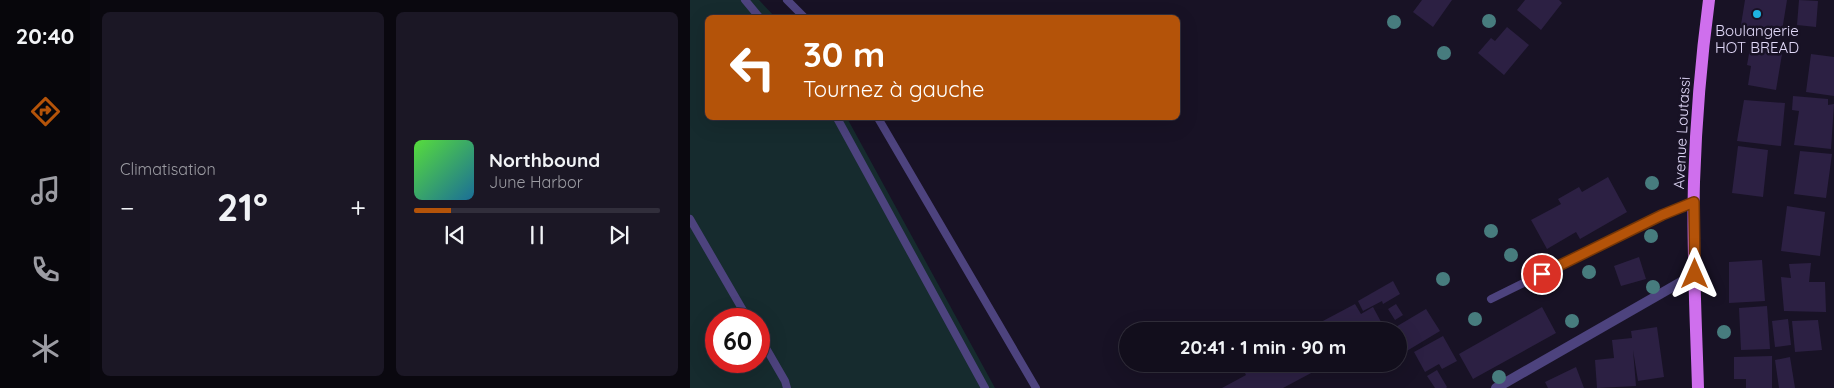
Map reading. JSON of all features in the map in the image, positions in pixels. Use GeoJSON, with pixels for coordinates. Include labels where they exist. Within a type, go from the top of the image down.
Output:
{"type":"FeatureCollection","features":[{"type":"Feature","properties":{"kind":"main road","name":"Avenue Loutassi"},"geometry":{"type":"LineString","coordinates":[[1697,388],[1694,202],[1699,93],[1709,0]]}},
{"type":"Feature","properties":{"kind":"street"},"geometry":{"type":"LineString","coordinates":[[1496,388],[1695,274]]}},
{"type":"Feature","properties":{"kind":"lane"},"geometry":{"type":"LineString","coordinates":[[746,0],[758,15]]}},
{"type":"Feature","properties":{"kind":"lane"},"geometry":{"type":"LineString","coordinates":[[787,0],[802,15]]}},
{"type":"Feature","properties":{"kind":"lane"},"geometry":{"type":"LineString","coordinates":[[838,120],[985,388]]}},
{"type":"Feature","properties":{"kind":"lane"},"geometry":{"type":"LineString","coordinates":[[879,120],[1036,388]]}},
{"type":"Feature","properties":{"kind":"lane"},"geometry":{"type":"LineString","coordinates":[[1491,299],[1662,215],[1694,202]]}},
{"type":"Feature","properties":{"kind":"lane"},"geometry":{"type":"LineString","coordinates":[[690,218],[742,308]]}},
{"type":"Feature","properties":{"kind":"lane"},"geometry":{"type":"LineString","coordinates":[[770,354],[786,381],[786,388]]}},
{"type":"Feature","properties":{"kind":"green space"},"geometry":{"type":"Polygon","coordinates":[[[690,0],[759,0],[773,15],[705,15],[705,120],[848,120],[995,388],[690,388],[690,0]]]}},
{"type":"Feature","properties":{"kind":"building"},"geometry":{"type":"Polygon","coordinates":[[[1422,0],[1452,0],[1433,27],[1413,12],[1422,0]]]}},
{"type":"Feature","properties":{"kind":"building"},"geometry":{"type":"Polygon","coordinates":[[[1525,0],[1559,0],[1562,3],[1541,30],[1517,10],[1525,0]]]}},
{"type":"Feature","properties":{"kind":"building"},"geometry":{"type":"Polygon","coordinates":[[[1745,0],[1787,0],[1781,37],[1740,31],[1745,0]]]}},
{"type":"Feature","properties":{"kind":"building"},"geometry":{"type":"Polygon","coordinates":[[[1799,0],[1818,1],[1816,27],[1797,25],[1799,0]]]}},
{"type":"Feature","properties":{"kind":"building"},"geometry":{"type":"Polygon","coordinates":[[[1507,27],[1529,45],[1504,75],[1478,53],[1491,38],[1495,41],[1507,27]]]}},
{"type":"Feature","properties":{"kind":"building"},"geometry":{"type":"Polygon","coordinates":[[[1751,43],[1783,48],[1776,90],[1748,85],[1751,66],[1747,65],[1751,43]]]}},
{"type":"Feature","properties":{"kind":"building"},"geometry":{"type":"Polygon","coordinates":[[[1811,54],[1834,57],[1834,96],[1806,92],[1811,54]]]}},
{"type":"Feature","properties":{"kind":"building"},"geometry":{"type":"Polygon","coordinates":[[[1793,96],[1828,99],[1828,105],[1834,104],[1831,149],[1794,145],[1799,111],[1792,110],[1793,96]]]}},
{"type":"Feature","properties":{"kind":"building"},"geometry":{"type":"Polygon","coordinates":[[[1744,100],[1785,103],[1781,146],[1737,141],[1744,100]]]}},
{"type":"Feature","properties":{"kind":"building"},"geometry":{"type":"Polygon","coordinates":[[[1738,146],[1768,150],[1763,197],[1732,193],[1738,146]]]}},
{"type":"Feature","properties":{"kind":"building"},"geometry":{"type":"Polygon","coordinates":[[[1800,151],[1832,154],[1826,198],[1794,194],[1800,151]]]}},
{"type":"Feature","properties":{"kind":"building"},"geometry":{"type":"Polygon","coordinates":[[[1608,177],[1627,212],[1580,239],[1576,232],[1547,249],[1531,220],[1561,204],[1558,199],[1579,187],[1582,192],[1608,177]]]}},
{"type":"Feature","properties":{"kind":"building"},"geometry":{"type":"Polygon","coordinates":[[[1787,206],[1825,212],[1820,256],[1781,251],[1787,206]]]}},
{"type":"Feature","properties":{"kind":"building"},"geometry":{"type":"Polygon","coordinates":[[[1639,257],[1646,279],[1621,286],[1614,266],[1639,257]]]}},
{"type":"Feature","properties":{"kind":"building"},"geometry":{"type":"Polygon","coordinates":[[[1762,260],[1765,301],[1729,303],[1729,262],[1762,260]]]}},
{"type":"Feature","properties":{"kind":"building"},"geometry":{"type":"Polygon","coordinates":[[[1811,263],[1809,282],[1825,282],[1826,312],[1784,311],[1781,277],[1791,278],[1789,264],[1811,263]]]}},
{"type":"Feature","properties":{"kind":"building"},"geometry":{"type":"Polygon","coordinates":[[[1393,281],[1400,294],[1383,304],[1382,301],[1363,311],[1358,301],[1393,281]]]}},
{"type":"Feature","properties":{"kind":"building"},"geometry":{"type":"Polygon","coordinates":[[[1355,304],[1361,314],[1373,307],[1381,322],[1321,322],[1355,304]]]}},
{"type":"Feature","properties":{"kind":"building"},"geometry":{"type":"Polygon","coordinates":[[[1396,304],[1403,315],[1395,320],[1388,309],[1396,304]]]}},
{"type":"Feature","properties":{"kind":"building"},"geometry":{"type":"Polygon","coordinates":[[[1767,306],[1770,349],[1741,350],[1739,308],[1767,306]]]}},
{"type":"Feature","properties":{"kind":"building"},"geometry":{"type":"Polygon","coordinates":[[[1542,307],[1556,333],[1473,379],[1459,354],[1542,307]]]}},
{"type":"Feature","properties":{"kind":"building"},"geometry":{"type":"Polygon","coordinates":[[[1426,309],[1440,331],[1407,351],[1407,322],[1404,322],[1426,309]]]}},
{"type":"Feature","properties":{"kind":"building"},"geometry":{"type":"Polygon","coordinates":[[[1788,319],[1791,345],[1775,347],[1772,321],[1788,319]]]}},
{"type":"Feature","properties":{"kind":"building"},"geometry":{"type":"Polygon","coordinates":[[[1818,320],[1822,350],[1795,352],[1792,321],[1818,320]]]}},
{"type":"Feature","properties":{"kind":"building"},"geometry":{"type":"Polygon","coordinates":[[[1657,327],[1664,377],[1638,381],[1633,350],[1636,386],[1597,388],[1595,360],[1614,358],[1612,340],[1632,338],[1631,331],[1657,327]]]}},
{"type":"Feature","properties":{"kind":"building"},"geometry":{"type":"Polygon","coordinates":[[[1443,336],[1457,361],[1442,369],[1439,364],[1425,372],[1414,352],[1443,336]]]}},
{"type":"Feature","properties":{"kind":"building"},"geometry":{"type":"Polygon","coordinates":[[[1772,356],[1772,388],[1746,388],[1746,379],[1734,379],[1734,357],[1772,356]]]}},
{"type":"Feature","properties":{"kind":"building"},"geometry":{"type":"Polygon","coordinates":[[[1790,357],[1795,388],[1779,388],[1775,360],[1790,357]]]}},
{"type":"Feature","properties":{"kind":"building"},"geometry":{"type":"Polygon","coordinates":[[[1576,367],[1584,388],[1548,388],[1545,382],[1576,367]]]}},
{"type":"Feature","properties":{"kind":"building"},"geometry":{"type":"Polygon","coordinates":[[[1437,370],[1446,388],[1435,388],[1427,376],[1437,370]]]}},
{"type":"Feature","properties":{"kind":"building"},"geometry":{"type":"Polygon","coordinates":[[[1244,372],[1313,372],[1283,388],[1222,388],[1246,375],[1244,372]]]}},
{"type":"Feature","properties":{"kind":"place","name":"Boulangerie HOT BREAD"},"geometry":{"type":"Point","coordinates":[1757,14]}},
{"type":"Feature","properties":{"kind":"route"},"geometry":{"type":"LineString","coordinates":[[1542,274],[1662,215],[1694,202],[1695,274]]}}]}
